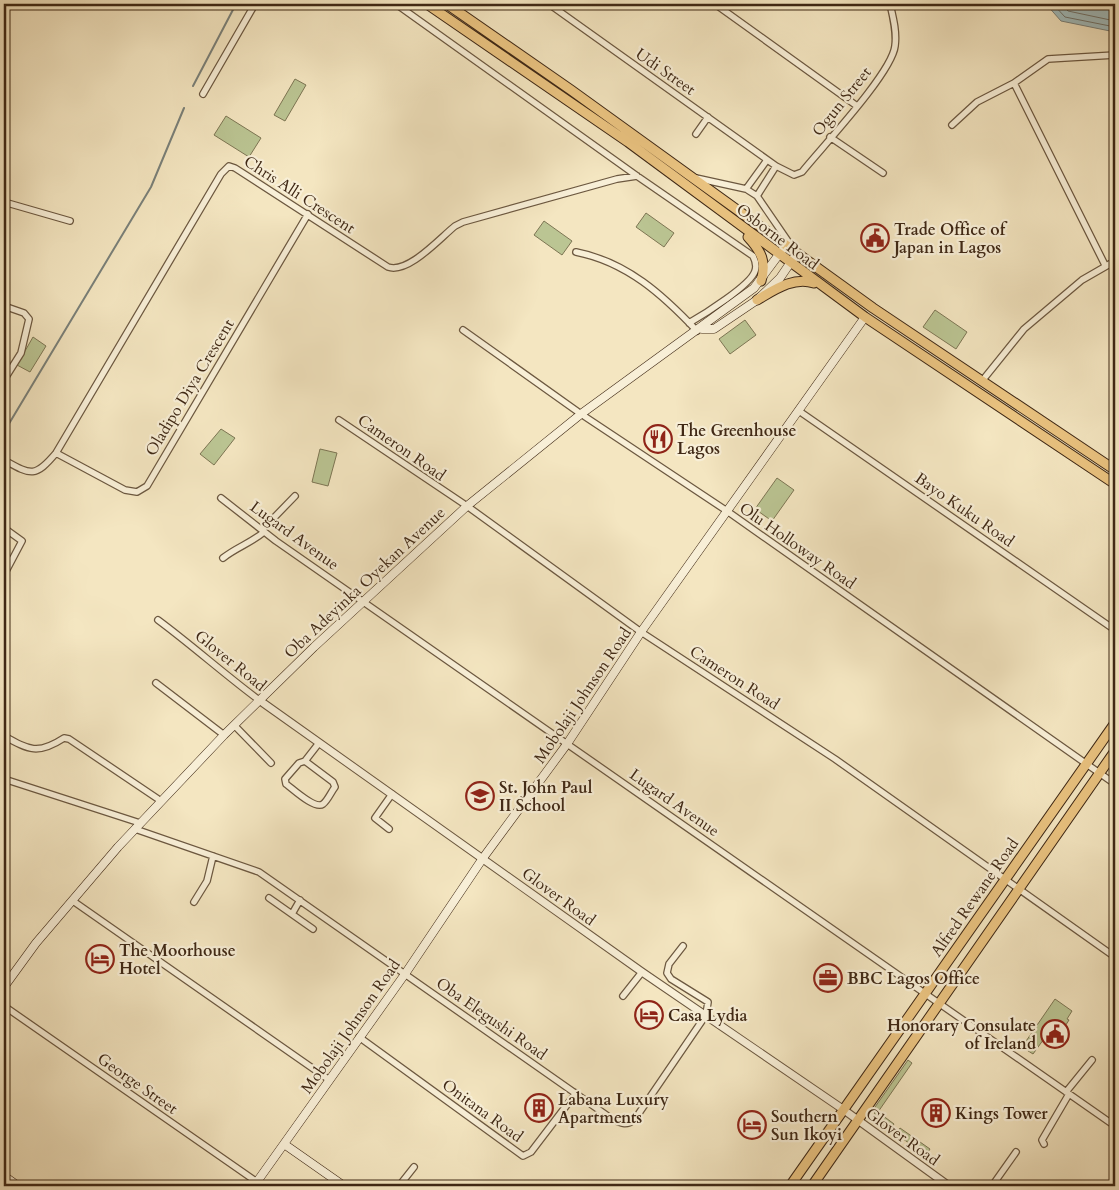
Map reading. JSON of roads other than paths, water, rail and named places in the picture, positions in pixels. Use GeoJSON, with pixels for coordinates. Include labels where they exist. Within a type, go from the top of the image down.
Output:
{"type":"FeatureCollection","features":[{"type":"Feature","properties":{"kind":"main road","name":"Osborne Road"},"geometry":{"type":"LineString","coordinates":[[427,4],[628,142],[865,317],[1115,484]]}},
{"type":"Feature","properties":{"kind":"main road","name":"Osborne Road"},"geometry":{"type":"LineString","coordinates":[[446,4],[694,178],[873,308],[1115,470]]}},
{"type":"Feature","properties":{"kind":"main road"},"geometry":{"type":"LineString","coordinates":[[738,225],[758,249],[763,259],[765,270],[761,281]]}},
{"type":"Feature","properties":{"kind":"main road","name":"Oba Adeyinka Oyekan Avenue"},"geometry":{"type":"LineString","coordinates":[[4,987],[36,943],[137,826],[259,700],[415,552],[467,506],[581,414],[699,330],[761,281],[786,245]]}},
{"type":"Feature","properties":{"kind":"main road"},"geometry":{"type":"LineString","coordinates":[[757,300],[780,278],[797,252]]}},
{"type":"Feature","properties":{"kind":"main road"},"geometry":{"type":"LineString","coordinates":[[699,330],[714,329],[757,300],[789,283],[806,280],[818,284]]}},
{"type":"Feature","properties":{"kind":"main road","name":"Mobolaji Johnson Road"},"geometry":{"type":"LineString","coordinates":[[255,1184],[328,1079],[405,974],[483,858],[567,744],[642,632],[865,317]]}},
{"type":"Feature","properties":{"kind":"main road","name":"Alfred Rewane Road"},"geometry":{"type":"LineString","coordinates":[[790,1186],[1115,723]]}},
{"type":"Feature","properties":{"kind":"main road","name":"Alfred Rewane Road"},"geometry":{"type":"LineString","coordinates":[[812,1186],[1020,891],[1115,751]]}},
{"type":"Feature","properties":{"kind":"main road"},"geometry":{"type":"LineString","coordinates":[[284,1144],[344,1186]]}},
{"type":"Feature","properties":{"kind":"main road"},"geometry":{"type":"LineString","coordinates":[[4,1176],[18,1186]]}},
{"type":"Feature","properties":{"kind":"street"},"geometry":{"type":"LineString","coordinates":[[203,94],[255,4]]}},
{"type":"Feature","properties":{"kind":"street"},"geometry":{"type":"LineString","coordinates":[[396,4],[637,176],[750,253],[755,260],[755,272],[751,278],[716,307],[689,323]]}},
{"type":"Feature","properties":{"kind":"street","name":"Udi Street"},"geometry":{"type":"LineString","coordinates":[[549,4],[768,160]]}},
{"type":"Feature","properties":{"kind":"street"},"geometry":{"type":"LineString","coordinates":[[715,4],[857,106]]}},
{"type":"Feature","properties":{"kind":"street","name":"Ogun Street"},"geometry":{"type":"LineString","coordinates":[[768,160],[776,166],[798,175],[857,106],[885,69],[895,47],[890,4]]}},
{"type":"Feature","properties":{"kind":"street"},"geometry":{"type":"LineString","coordinates":[[952,125],[977,102],[1014,83],[1048,59],[1115,55]]}},
{"type":"Feature","properties":{"kind":"street"},"geometry":{"type":"LineString","coordinates":[[1014,83],[1105,265]]}},
{"type":"Feature","properties":{"kind":"street"},"geometry":{"type":"LineString","coordinates":[[696,134],[708,117]]}},
{"type":"Feature","properties":{"kind":"street"},"geometry":{"type":"LineString","coordinates":[[830,137],[883,173]]}},
{"type":"Feature","properties":{"kind":"street"},"geometry":{"type":"LineString","coordinates":[[746,189],[768,160]]}},
{"type":"Feature","properties":{"kind":"street"},"geometry":{"type":"LineString","coordinates":[[757,196],[776,166]]}},
{"type":"Feature","properties":{"kind":"street","name":"Chris Alli Crescent"},"geometry":{"type":"LineString","coordinates":[[4,460],[33,473],[43,468],[56,453],[227,167],[235,168],[388,268],[395,270],[408,265],[455,226],[463,222],[617,179],[637,176]]}},
{"type":"Feature","properties":{"kind":"street"},"geometry":{"type":"LineString","coordinates":[[694,178],[746,189],[757,196],[797,252]]}},
{"type":"Feature","properties":{"kind":"street"},"geometry":{"type":"LineString","coordinates":[[4,202],[70,221]]}},
{"type":"Feature","properties":{"kind":"street","name":"Oladipo Diya Crescent"},"geometry":{"type":"LineString","coordinates":[[56,453],[124,490],[136,492],[147,486],[308,214]]}},
{"type":"Feature","properties":{"kind":"street"},"geometry":{"type":"LineString","coordinates":[[576,252],[605,260],[632,274],[664,297],[689,323],[699,330]]}},
{"type":"Feature","properties":{"kind":"street"},"geometry":{"type":"LineString","coordinates":[[982,381],[1024,329],[1082,280],[1115,260]]}},
{"type":"Feature","properties":{"kind":"street"},"geometry":{"type":"LineString","coordinates":[[4,306],[28,316],[29,328],[21,353],[4,380]]}},
{"type":"Feature","properties":{"kind":"street","name":"Olu Holloway Road"},"geometry":{"type":"LineString","coordinates":[[463,330],[581,414],[727,511],[1115,784]]}},
{"type":"Feature","properties":{"kind":"street","name":"Bayo Kuku Road"},"geometry":{"type":"LineString","coordinates":[[799,411],[1115,630]]}},
{"type":"Feature","properties":{"kind":"street","name":"Cameron Road"},"geometry":{"type":"LineString","coordinates":[[339,420],[467,506],[642,632],[835,759],[1004,881],[1115,958]]}},
{"type":"Feature","properties":{"kind":"street"},"geometry":{"type":"LineString","coordinates":[[223,558],[237,546],[251,543],[295,496]]}},
{"type":"Feature","properties":{"kind":"street","name":"Lugard Avenue"},"geometry":{"type":"LineString","coordinates":[[221,498],[567,744],[1115,1126]]}},
{"type":"Feature","properties":{"kind":"street"},"geometry":{"type":"LineString","coordinates":[[4,528],[22,541],[4,575]]}},
{"type":"Feature","properties":{"kind":"street","name":"Glover Road"},"geometry":{"type":"LineString","coordinates":[[158,620],[199,650],[210,664],[319,743],[642,972],[844,1110],[950,1186]]}},
{"type":"Feature","properties":{"kind":"street"},"geometry":{"type":"LineString","coordinates":[[156,682],[224,735]]}},
{"type":"Feature","properties":{"kind":"street"},"geometry":{"type":"LineString","coordinates":[[234,725],[271,764]]}},
{"type":"Feature","properties":{"kind":"street"},"geometry":{"type":"LineString","coordinates":[[4,736],[26,749],[41,750],[64,738],[69,739],[161,801]]}},
{"type":"Feature","properties":{"kind":"street"},"geometry":{"type":"LineString","coordinates":[[305,761],[333,782],[335,787],[323,804],[313,804],[286,784],[285,779],[294,768],[305,761],[319,743]]}},
{"type":"Feature","properties":{"kind":"street","name":"Oba Elegushi Road"},"geometry":{"type":"LineString","coordinates":[[4,779],[259,872],[612,1119],[623,1124],[630,1124],[706,1015]]}},
{"type":"Feature","properties":{"kind":"street"},"geometry":{"type":"LineString","coordinates":[[389,829],[376,818],[392,794]]}},
{"type":"Feature","properties":{"kind":"street"},"geometry":{"type":"LineString","coordinates":[[194,902],[207,881],[213,856]]}},
{"type":"Feature","properties":{"kind":"street"},"geometry":{"type":"LineString","coordinates":[[270,898],[313,929]]}},
{"type":"Feature","properties":{"kind":"street"},"geometry":{"type":"LineString","coordinates":[[292,914],[300,900]]}},
{"type":"Feature","properties":{"kind":"street"},"geometry":{"type":"LineString","coordinates":[[73,901],[328,1079]]}},
{"type":"Feature","properties":{"kind":"street"},"geometry":{"type":"LineString","coordinates":[[683,946],[669,964],[667,973],[671,979],[708,1002],[706,1015]]}},
{"type":"Feature","properties":{"kind":"street"},"geometry":{"type":"LineString","coordinates":[[623,996],[642,972]]}},
{"type":"Feature","properties":{"kind":"street","name":"George Street"},"geometry":{"type":"LineString","coordinates":[[4,1006],[255,1184]]}},
{"type":"Feature","properties":{"kind":"street","name":"Onitana Road"},"geometry":{"type":"LineString","coordinates":[[359,1037],[523,1156],[531,1152],[576,1094]]}},
{"type":"Feature","properties":{"kind":"street"},"geometry":{"type":"LineString","coordinates":[[1044,1144],[1042,1140],[1047,1128],[1068,1093],[1092,1060]]}},
{"type":"Feature","properties":{"kind":"street"},"geometry":{"type":"LineString","coordinates":[[992,1186],[1016,1152]]}},
{"type":"Feature","properties":{"kind":"street"},"geometry":{"type":"LineString","coordinates":[[399,1186],[414,1167]]}},
{"type":"Feature","properties":{"kind":"water"},"geometry":{"type":"Polygon","coordinates":[[[1046,4],[1115,4],[1115,32],[1061,21],[1046,4]]]}},
{"type":"Feature","properties":{"kind":"waterway"},"geometry":{"type":"LineString","coordinates":[[193,86],[236,4]]}},
{"type":"Feature","properties":{"kind":"waterway"},"geometry":{"type":"LineString","coordinates":[[4,432],[151,187],[184,108]]}},
{"type":"Feature","properties":{"kind":"place","name":"Trade Office of Japan in Lagos"},"geometry":{"type":"Point","coordinates":[875,238]}},
{"type":"Feature","properties":{"kind":"place","name":"The Greenhouse Lagos"},"geometry":{"type":"Point","coordinates":[658,439]}},
{"type":"Feature","properties":{"kind":"place","name":"St. John Paul II School"},"geometry":{"type":"Point","coordinates":[480,796]}},
{"type":"Feature","properties":{"kind":"place","name":"The Moorhouse Hotel"},"geometry":{"type":"Point","coordinates":[100,959]}},
{"type":"Feature","properties":{"kind":"place","name":"BBC Lagos Office"},"geometry":{"type":"Point","coordinates":[828,978]}},
{"type":"Feature","properties":{"kind":"place","name":"Casa Lydia"},"geometry":{"type":"Point","coordinates":[649,1015]}},
{"type":"Feature","properties":{"kind":"place","name":"Honorary Consulate of Ireland"},"geometry":{"type":"Point","coordinates":[1055,1034]}},
{"type":"Feature","properties":{"kind":"place","name":"Labana Luxury Apartments"},"geometry":{"type":"Point","coordinates":[539,1108]}},
{"type":"Feature","properties":{"kind":"place","name":"Kings Tower"},"geometry":{"type":"Point","coordinates":[936,1113]}},
{"type":"Feature","properties":{"kind":"place","name":"Southern Sun Ikoyi"},"geometry":{"type":"Point","coordinates":[752,1125]}}]}
